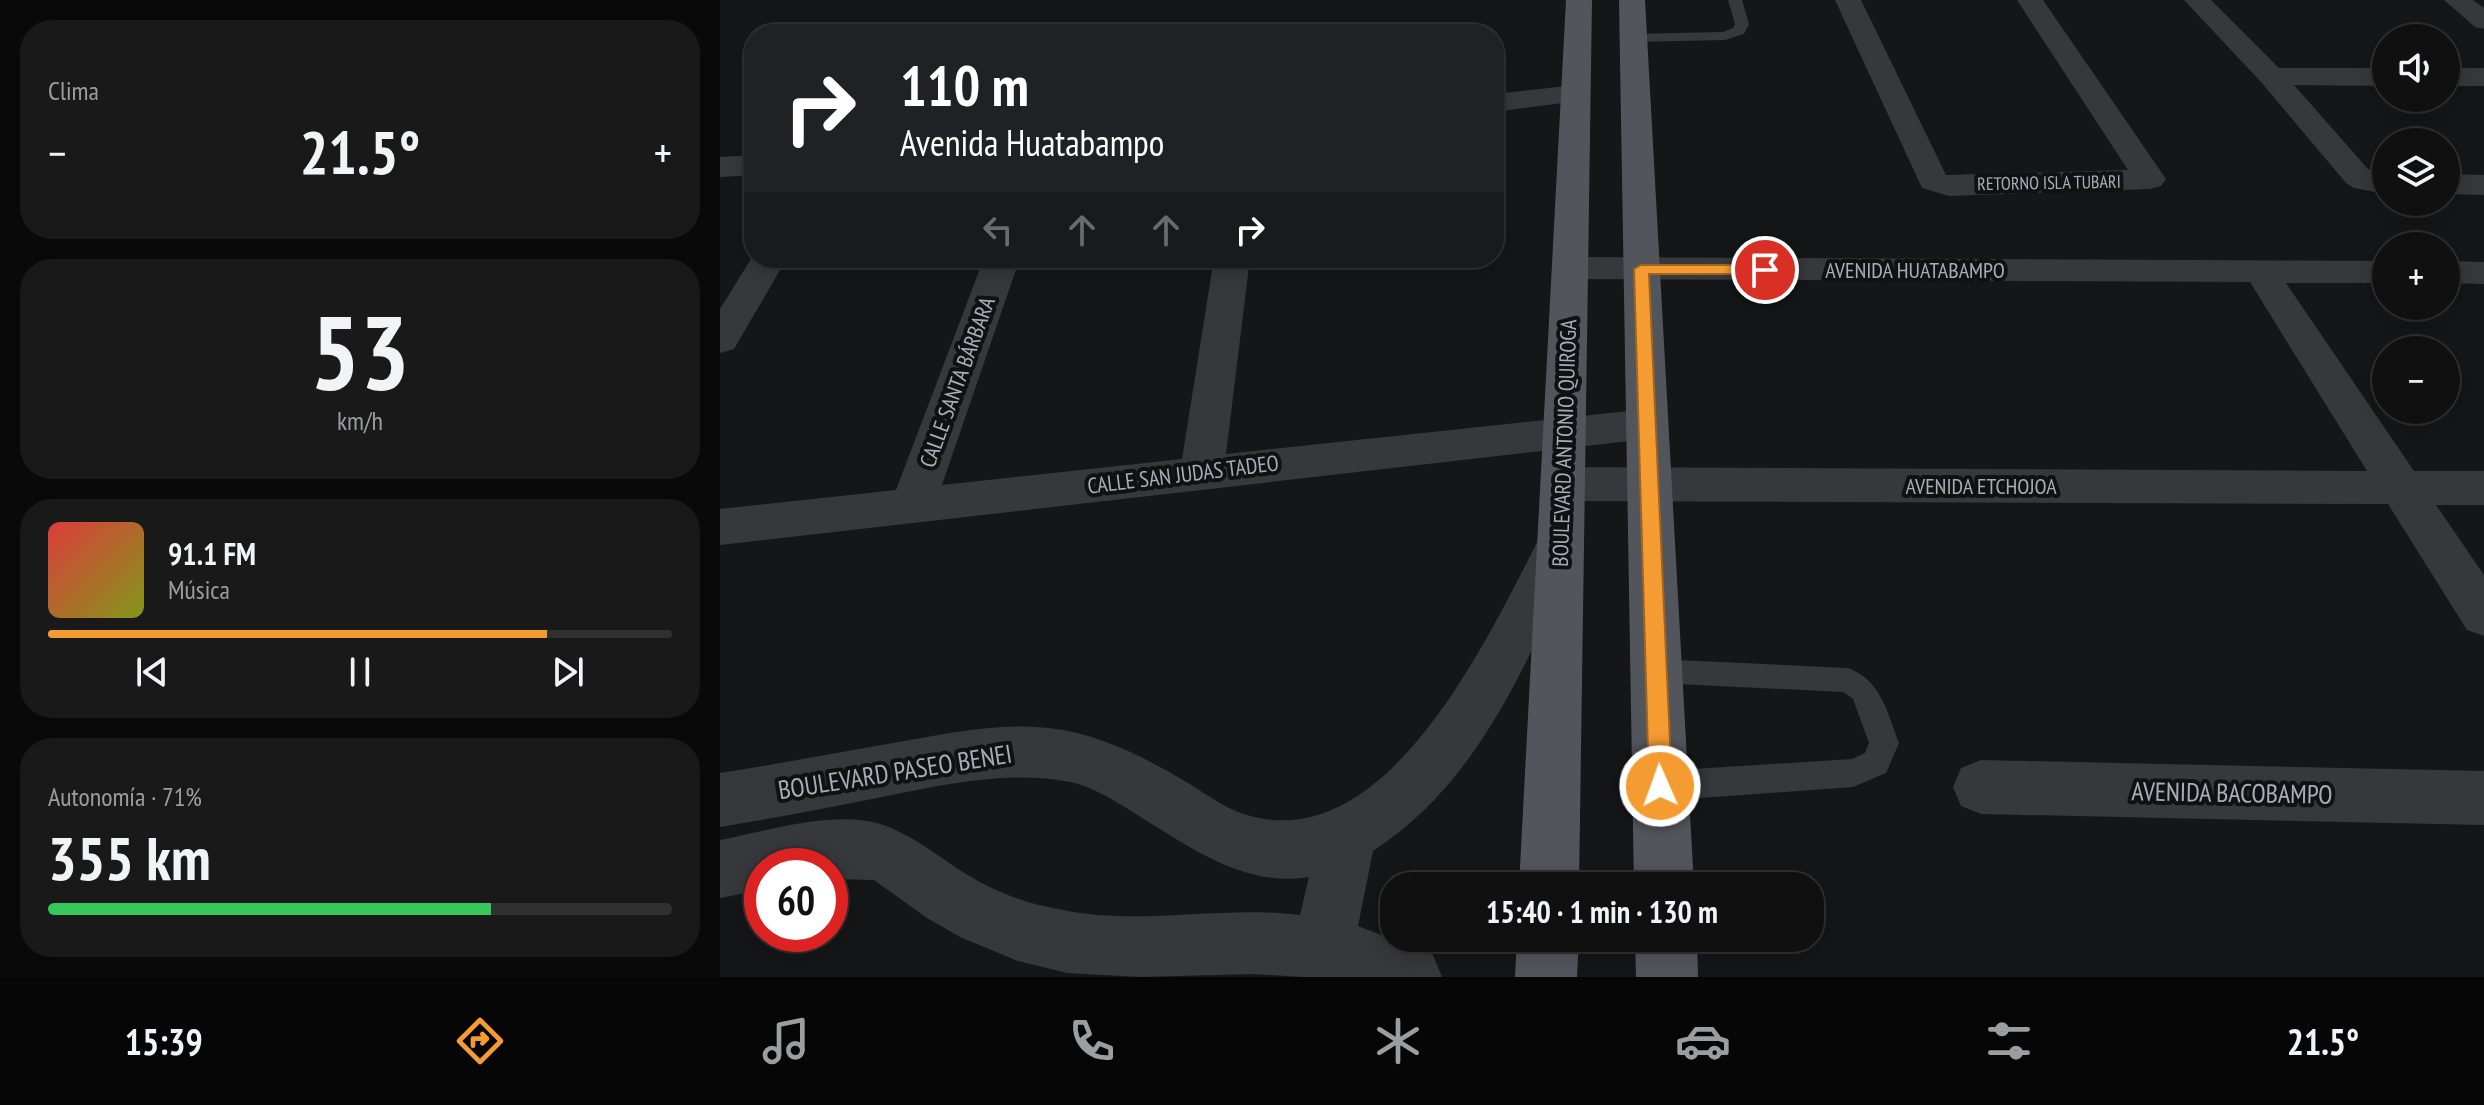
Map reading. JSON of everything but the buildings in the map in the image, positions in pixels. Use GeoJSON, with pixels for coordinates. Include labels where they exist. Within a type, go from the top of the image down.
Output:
{"type":"FeatureCollection","features":[{"type":"Feature","properties":{"kind":"main road","name":"BOULEVARD ANTONIO QUIROGA"},"geometry":{"type":"LineString","coordinates":[[1549,872],[1579,0]]}},
{"type":"Feature","properties":{"kind":"main road"},"geometry":{"type":"LineString","coordinates":[[1633,19],[1663,872]]}},
{"type":"Feature","properties":{"kind":"main road"},"geometry":{"type":"LineString","coordinates":[[1546,977],[1547,952]]}},
{"type":"Feature","properties":{"kind":"main road"},"geometry":{"type":"LineString","coordinates":[[1666,952],[1667,977]]}},
{"type":"Feature","properties":{"kind":"street","name":"RETORNO ISLA TUBARI"},"geometry":{"type":"LineString","coordinates":[[1848,0],[1933,181],[1949,186],[2150,179],[2030,0]]}},
{"type":"Feature","properties":{"kind":"street"},"geometry":{"type":"LineString","coordinates":[[2197,0],[2271,76],[2357,176],[2372,182]]}},
{"type":"Feature","properties":{"kind":"street"},"geometry":{"type":"LineString","coordinates":[[2457,0],[2484,21]]}},
{"type":"Feature","properties":{"kind":"street"},"geometry":{"type":"LineString","coordinates":[[2271,76],[2372,77]]}},
{"type":"Feature","properties":{"kind":"street"},"geometry":{"type":"LineString","coordinates":[[2460,77],[2484,77]]}},
{"type":"Feature","properties":{"kind":"street"},"geometry":{"type":"LineString","coordinates":[[1504,102],[1576,94]]}},
{"type":"Feature","properties":{"kind":"street"},"geometry":{"type":"LineString","coordinates":[[720,167],[744,166]]}},
{"type":"Feature","properties":{"kind":"street"},"geometry":{"type":"LineString","coordinates":[[2460,184],[2484,185]]}},
{"type":"Feature","properties":{"kind":"street"},"geometry":{"type":"LineString","coordinates":[[720,340],[763,268]]}},
{"type":"Feature","properties":{"kind":"street","name":"CALLE SANTA BÁRBARA"},"geometry":{"type":"LineString","coordinates":[[913,505],[998,268]]}},
{"type":"Feature","properties":{"kind":"street"},"geometry":{"type":"LineString","coordinates":[[1202,471],[1231,268]]}},
{"type":"Feature","properties":{"kind":"street","name":"AVENIDA HUATABAMPO"},"geometry":{"type":"LineString","coordinates":[[1570,268],[2372,272]]}},
{"type":"Feature","properties":{"kind":"street"},"geometry":{"type":"LineString","coordinates":[[2261,272],[2484,615]]}},
{"type":"Feature","properties":{"kind":"street"},"geometry":{"type":"LineString","coordinates":[[2460,272],[2484,273]]}},
{"type":"Feature","properties":{"kind":"street","name":"CALLE SAN JUDAS TADEO"},"geometry":{"type":"LineString","coordinates":[[720,527],[1202,471],[1647,424]]}},
{"type":"Feature","properties":{"kind":"street","name":"AVENIDA ETCHOJOA"},"geometry":{"type":"LineString","coordinates":[[1562,484],[2484,488]]}},
{"type":"Feature","properties":{"kind":"street","name":"BOULEVARD PASEO BENEI"},"geometry":{"type":"LineString","coordinates":[[722,805],[947,759],[1007,752],[1050,753],[1102,764],[1163,797],[1227,838],[1256,848],[1290,851],[1320,846],[1347,836],[1399,799],[1487,690],[1561,540]]}},
{"type":"Feature","properties":{"kind":"street","name":"AVENIDA BACOBAMPO"},"geometry":{"type":"LineString","coordinates":[[1981,787],[2484,798]]}},
{"type":"Feature","properties":{"kind":"street"},"geometry":{"type":"LineString","coordinates":[[1322,963],[1347,836]]}},
{"type":"Feature","properties":{"kind":"street"},"geometry":{"type":"LineString","coordinates":[[720,869],[831,851],[866,850],[891,856],[935,889],[976,914],[1028,934],[1081,946],[1268,945],[1322,963],[1384,964],[1411,977]]}},
{"type":"Feature","properties":{"kind":"lane"},"geometry":{"type":"LineString","coordinates":[[1633,19],[1725,36],[1739,31],[1742,24],[1735,0]]}},
{"type":"Feature","properties":{"kind":"lane"},"geometry":{"type":"LineString","coordinates":[[1656,671],[1848,680],[1864,691],[1884,743],[1876,763],[1853,773],[1660,786]]}},
{"type":"Feature","properties":{"kind":"route"},"geometry":{"type":"LineString","coordinates":[[1660,786],[1641,269],[1765,270]]}}]}
